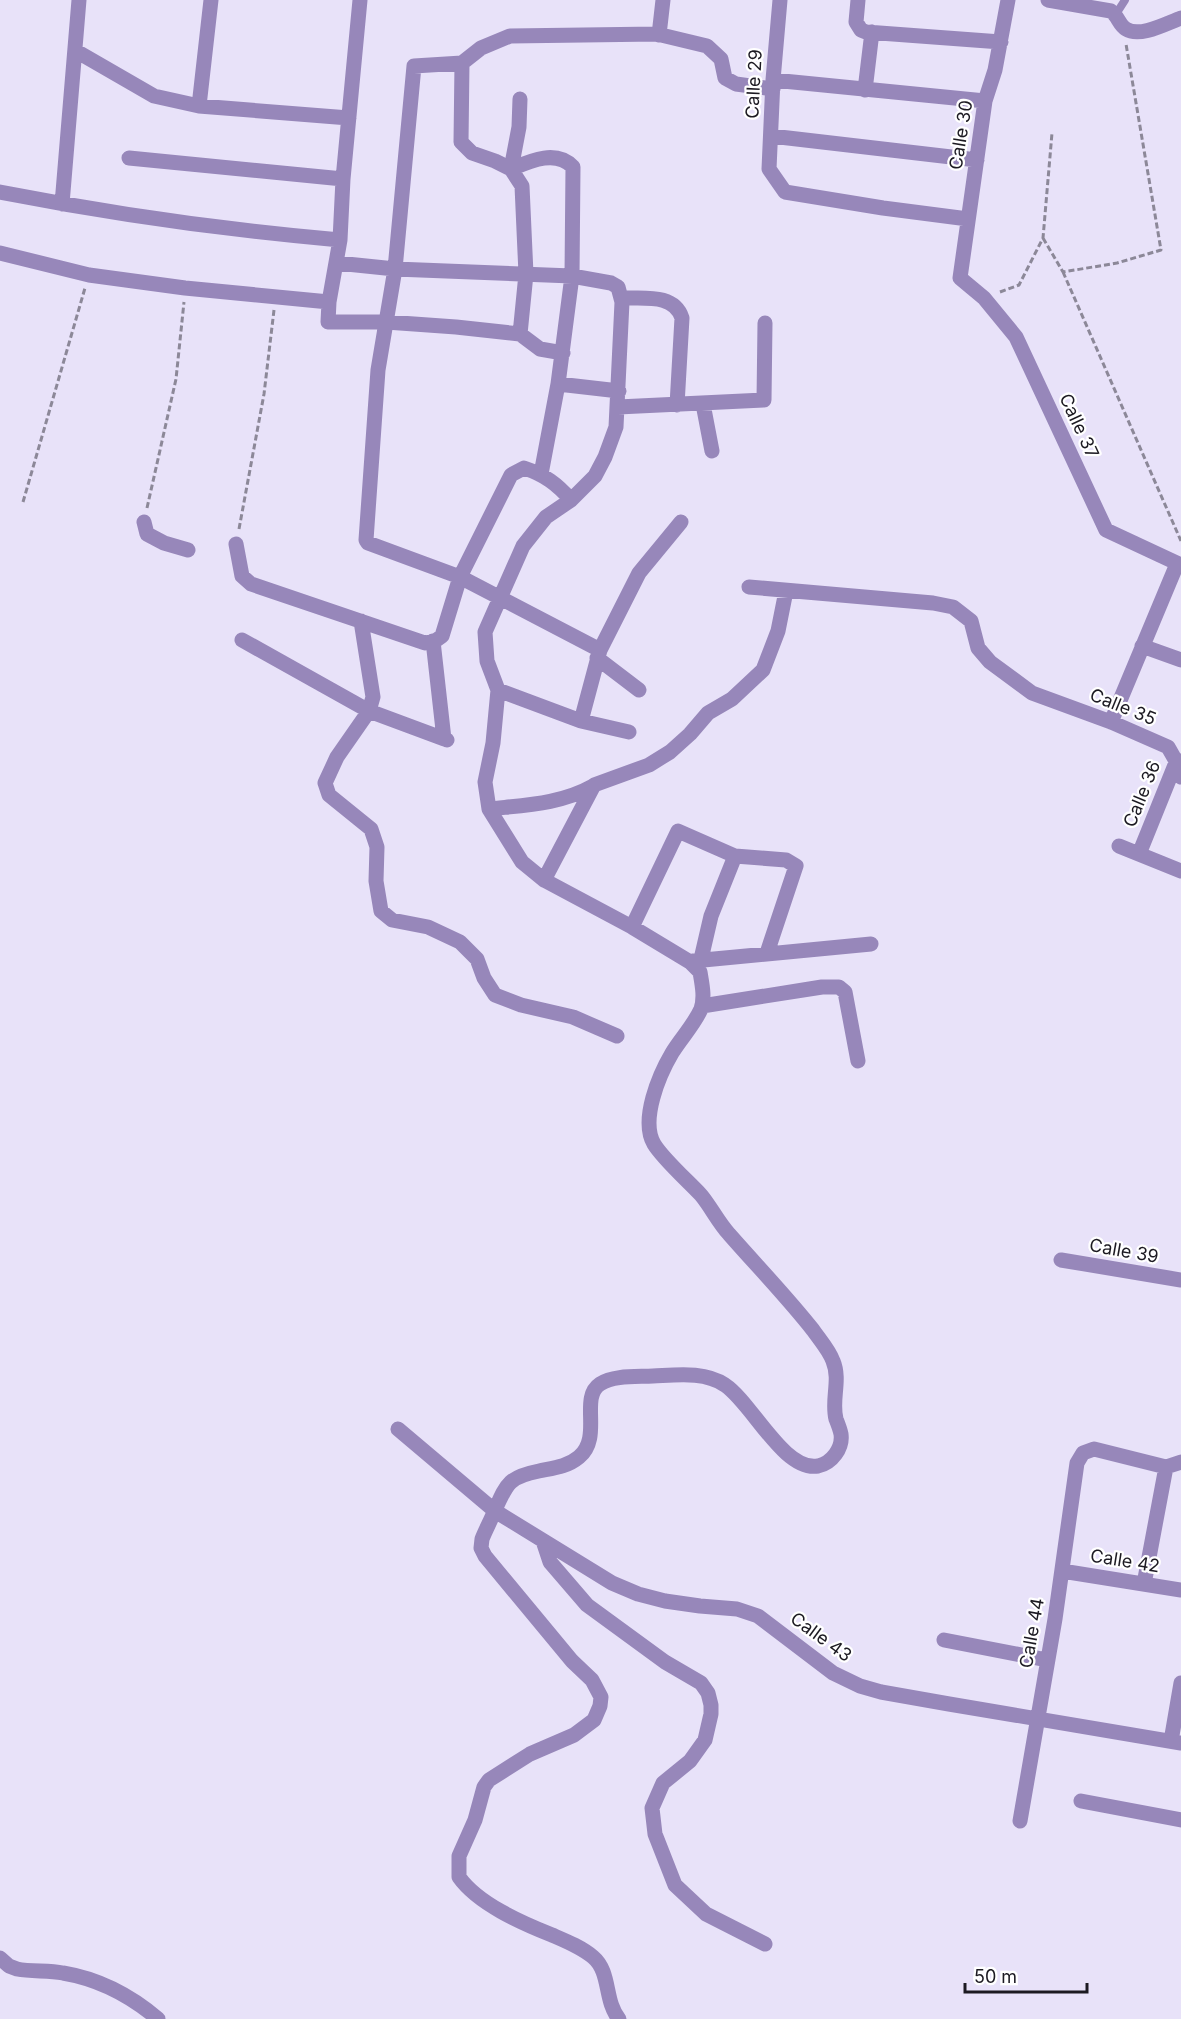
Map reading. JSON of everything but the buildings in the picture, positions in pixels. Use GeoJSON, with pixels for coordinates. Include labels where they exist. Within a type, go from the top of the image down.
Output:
{"type":"FeatureCollection","features":[{"type":"Feature","properties":{"kind":"street"},"geometry":{"type":"LineString","coordinates":[[62,204],[79,0]]}},
{"type":"Feature","properties":{"kind":"street"},"geometry":{"type":"LineString","coordinates":[[199,106],[212,0]]}},
{"type":"Feature","properties":{"kind":"street"},"geometry":{"type":"LineString","coordinates":[[360,0],[343,179],[340,240],[329,302],[328,322],[386,322],[520,334],[540,349],[563,353]]}},
{"type":"Feature","properties":{"kind":"street"},"geometry":{"type":"LineString","coordinates":[[659,35],[663,0]]}},
{"type":"Feature","properties":{"kind":"street","name":"Calle 29"},"geometry":{"type":"LineString","coordinates":[[780,0],[773,85],[770,170],[785,192],[968,219]]}},
{"type":"Feature","properties":{"kind":"street"},"geometry":{"type":"LineString","coordinates":[[858,0],[856,22],[861,30],[1001,42]]}},
{"type":"Feature","properties":{"kind":"street","name":"Calle 30"},"geometry":{"type":"LineString","coordinates":[[960,278],[985,101],[1001,42],[1008,0]]}},
{"type":"Feature","properties":{"kind":"street"},"geometry":{"type":"LineString","coordinates":[[1048,0],[1111,11],[1132,32],[1181,18]]}},
{"type":"Feature","properties":{"kind":"street"},"geometry":{"type":"LineString","coordinates":[[865,90],[872,32]]}},
{"type":"Feature","properties":{"kind":"street"},"geometry":{"type":"LineString","coordinates":[[639,690],[598,654],[502,599],[460,577],[368,543],[366,540],[378,370],[395,269],[414,66],[462,63],[481,48],[510,36],[659,35],[707,46],[721,59],[725,78],[736,84],[865,90],[985,101]]}},
{"type":"Feature","properties":{"kind":"street"},"geometry":{"type":"LineString","coordinates":[[76,51],[154,96],[199,106],[349,118]]}},
{"type":"Feature","properties":{"kind":"street"},"geometry":{"type":"LineString","coordinates":[[462,63],[461,142],[472,153],[495,160],[511,170],[522,186],[526,274],[520,334]]}},
{"type":"Feature","properties":{"kind":"street"},"geometry":{"type":"LineString","coordinates":[[511,170],[519,128],[520,99]]}},
{"type":"Feature","properties":{"kind":"street"},"geometry":{"type":"LineString","coordinates":[[771,136],[977,160]]}},
{"type":"Feature","properties":{"kind":"street"},"geometry":{"type":"LineString","coordinates":[[129,158],[343,179]]}},
{"type":"Feature","properties":{"kind":"street"},"geometry":{"type":"LineString","coordinates":[[511,170],[538,158],[558,158],[573,167],[572,276],[563,353],[541,474]]}},
{"type":"Feature","properties":{"kind":"street"},"geometry":{"type":"LineString","coordinates":[[0,192],[62,204],[249,232],[340,240]]}},
{"type":"Feature","properties":{"kind":"street"},"geometry":{"type":"LineString","coordinates":[[0,253],[89,275],[185,288],[329,302]]}},
{"type":"Feature","properties":{"kind":"street"},"geometry":{"type":"LineString","coordinates":[[337,263],[395,269],[572,276],[611,283],[618,287],[622,298],[616,427],[605,457],[595,476],[571,500],[546,517],[523,546],[502,599],[485,632],[488,661],[498,690],[493,743],[485,782],[489,808],[522,862],[544,880],[695,961],[871,944]]}},
{"type":"Feature","properties":{"kind":"street","name":"Calle 37"},"geometry":{"type":"LineString","coordinates":[[960,278],[984,298],[1016,337],[1106,530],[1179,564]]}},
{"type":"Feature","properties":{"kind":"street"},"geometry":{"type":"LineString","coordinates":[[622,298],[665,299],[680,310],[682,318],[677,405]]}},
{"type":"Feature","properties":{"kind":"street"},"geometry":{"type":"LineString","coordinates":[[618,407],[764,400],[765,322]]}},
{"type":"Feature","properties":{"kind":"street"},"geometry":{"type":"LineString","coordinates":[[558,384],[619,391]]}},
{"type":"Feature","properties":{"kind":"street"},"geometry":{"type":"LineString","coordinates":[[704,404],[712,451]]}},
{"type":"Feature","properties":{"kind":"street"},"geometry":{"type":"LineString","coordinates":[[236,544],[242,576],[251,584],[425,642],[433,641],[442,636],[460,577],[511,475],[524,468],[541,474],[557,484],[571,500]]}},
{"type":"Feature","properties":{"kind":"street"},"geometry":{"type":"LineString","coordinates":[[144,522],[147,534],[164,543],[188,550]]}},
{"type":"Feature","properties":{"kind":"street"},"geometry":{"type":"LineString","coordinates":[[581,721],[598,654],[639,573],[681,522]]}},
{"type":"Feature","properties":{"kind":"street"},"geometry":{"type":"LineString","coordinates":[[1111,722],[1179,564]]}},
{"type":"Feature","properties":{"kind":"street","name":"Calle 35"},"geometry":{"type":"LineString","coordinates":[[749,586],[933,603],[953,607],[971,621],[978,648],[990,662],[1032,693],[1111,722],[1168,747],[1179,755],[1181,777]]}},
{"type":"Feature","properties":{"kind":"street"},"geometry":{"type":"LineString","coordinates":[[489,808],[534,804],[576,795],[594,785],[649,765],[670,752],[708,713],[732,699],[763,670],[778,631],[786,591]]}},
{"type":"Feature","properties":{"kind":"street"},"geometry":{"type":"LineString","coordinates":[[361,621],[373,697],[369,711],[337,757],[325,783],[329,795],[371,829],[377,847],[376,881],[381,910],[392,920],[428,927],[460,942],[477,959],[484,978],[495,995],[521,1005],[573,1017],[617,1036]]}},
{"type":"Feature","properties":{"kind":"street"},"geometry":{"type":"LineString","coordinates":[[242,640],[369,711],[446,740],[433,641]]}},
{"type":"Feature","properties":{"kind":"street"},"geometry":{"type":"LineString","coordinates":[[1142,646],[1181,660]]}},
{"type":"Feature","properties":{"kind":"street"},"geometry":{"type":"LineString","coordinates":[[498,690],[581,721],[629,732]]}},
{"type":"Feature","properties":{"kind":"street","name":"Calle 36"},"geometry":{"type":"LineString","coordinates":[[1139,854],[1179,755]]}},
{"type":"Feature","properties":{"kind":"street"},"geometry":{"type":"LineString","coordinates":[[544,880],[594,785]]}},
{"type":"Feature","properties":{"kind":"street"},"geometry":{"type":"LineString","coordinates":[[632,927],[678,831],[735,856],[786,860],[796,866],[767,953]]}},
{"type":"Feature","properties":{"kind":"street"},"geometry":{"type":"LineString","coordinates":[[1119,846],[1181,871]]}},
{"type":"Feature","properties":{"kind":"street"},"geometry":{"type":"LineString","coordinates":[[619,2019],[613,2011],[604,1975],[595,1958],[571,1943],[518,1920],[474,1895],[459,1877],[459,1856],[474,1820],[484,1787],[489,1780],[530,1754],[583,1729],[594,1720],[601,1697],[592,1680],[572,1661],[485,1556],[481,1548],[482,1539],[506,1486],[514,1478],[526,1473],[559,1468],[581,1456],[591,1436],[593,1391],[604,1382],[623,1378],[681,1374],[706,1376],[725,1384],[792,1459],[804,1466],[819,1466],[830,1460],[839,1449],[841,1432],[834,1408],[836,1371],[829,1352],[799,1312],[725,1230],[704,1198],[654,1144],[649,1130],[655,1091],[671,1055],[696,1019],[702,1006],[700,972],[695,961],[735,856]]}},
{"type":"Feature","properties":{"kind":"street"},"geometry":{"type":"LineString","coordinates":[[702,1006],[822,987],[839,987],[845,992],[858,1061]]}},
{"type":"Feature","properties":{"kind":"street","name":"Calle 39"},"geometry":{"type":"LineString","coordinates":[[1061,1260],[1181,1280]]}},
{"type":"Feature","properties":{"kind":"street","name":"Calle 43"},"geometry":{"type":"LineString","coordinates":[[398,1429],[495,1511],[612,1583],[638,1594],[700,1606],[737,1609],[758,1616],[833,1673],[860,1686],[881,1692],[1176,1742]]}},
{"type":"Feature","properties":{"kind":"street","name":"Calle 44"},"geometry":{"type":"LineString","coordinates":[[1020,1821],[1062,1571],[1077,1463],[1083,1453],[1094,1449],[1174,1464]]}},
{"type":"Feature","properties":{"kind":"street"},"geometry":{"type":"LineString","coordinates":[[1144,1584],[1174,1464]]}},
{"type":"Feature","properties":{"kind":"street"},"geometry":{"type":"LineString","coordinates":[[543,1541],[549,1562],[587,1605],[665,1662],[700,1683],[708,1693],[711,1714],[705,1740],[690,1761],[663,1783],[652,1808],[655,1834],[675,1885],[706,1914],[765,1944]]}},
{"type":"Feature","properties":{"kind":"street","name":"Calle 42"},"geometry":{"type":"LineString","coordinates":[[1062,1571],[1181,1590]]}},
{"type":"Feature","properties":{"kind":"street"},"geometry":{"type":"LineString","coordinates":[[944,1640],[1047,1660]]}},
{"type":"Feature","properties":{"kind":"street"},"geometry":{"type":"LineString","coordinates":[[1176,1742],[1181,1683]]}},
{"type":"Feature","properties":{"kind":"street"},"geometry":{"type":"LineString","coordinates":[[1081,1801],[1181,1820]]}},
{"type":"Feature","properties":{"kind":"street"},"geometry":{"type":"LineString","coordinates":[[0,1958],[9,1966],[17,1969],[65,1973],[95,1982],[134,2000],[158,2019]]}},
{"type":"Feature","properties":{"kind":"lane"},"geometry":{"type":"LineString","coordinates":[[1120,21],[1125,0]]}},
{"type":"Feature","properties":{"kind":"path"},"geometry":{"type":"LineString","coordinates":[[1063,272],[1117,263],[1161,250],[1120,21]]}},
{"type":"Feature","properties":{"kind":"path"},"geometry":{"type":"LineString","coordinates":[[984,298],[1018,285],[1043,238],[1052,133]]}},
{"type":"Feature","properties":{"kind":"path"},"geometry":{"type":"LineString","coordinates":[[1043,238],[1063,272],[1181,541]]}},
{"type":"Feature","properties":{"kind":"path"},"geometry":{"type":"LineString","coordinates":[[24,502],[89,275]]}},
{"type":"Feature","properties":{"kind":"path"},"geometry":{"type":"LineString","coordinates":[[144,522],[176,379],[185,288]]}},
{"type":"Feature","properties":{"kind":"path"},"geometry":{"type":"LineString","coordinates":[[236,544],[264,394],[275,296]]}}]}
